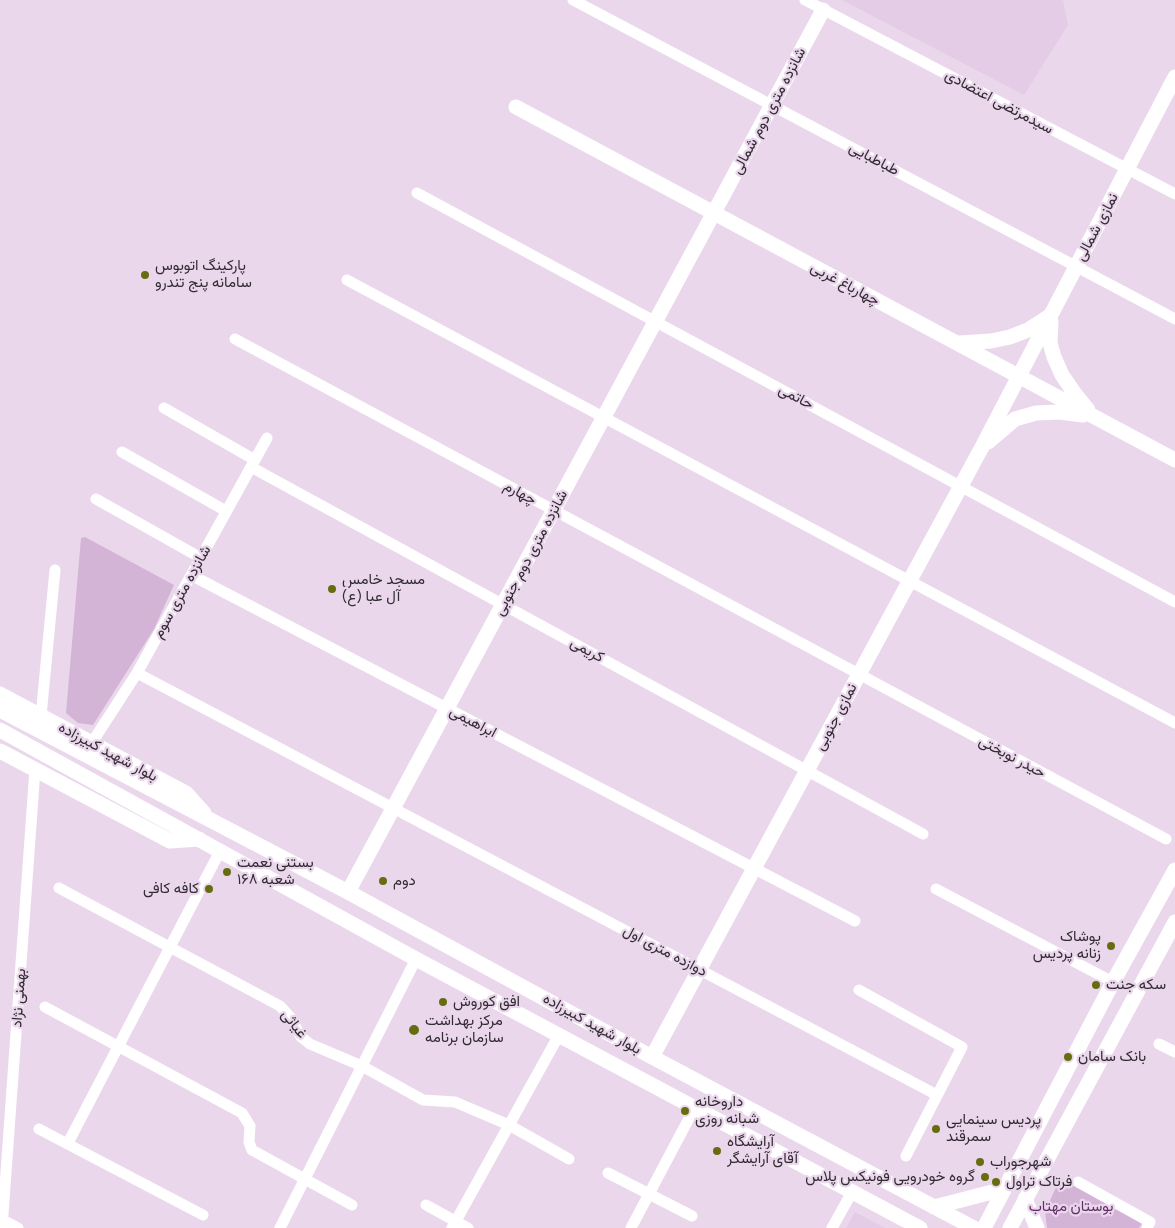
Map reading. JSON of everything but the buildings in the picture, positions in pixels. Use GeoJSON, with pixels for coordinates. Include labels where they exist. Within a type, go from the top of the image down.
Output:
{"type":"FeatureCollection","features":[{"type":"Feature","properties":{"kind":"main road","name":"شانزده متری دوم شمالی"},"geometry":{"type":"LineString","coordinates":[[715,214],[824,10]]}},
{"type":"Feature","properties":{"kind":"main road","name":"نمازی شمالی"},"geometry":{"type":"LineString","coordinates":[[1019,377],[1175,77]]}},
{"type":"Feature","properties":{"kind":"main road","name":"چهارباغ غربی"},"geometry":{"type":"LineString","coordinates":[[516,107],[1175,460]]}},
{"type":"Feature","properties":{"kind":"main road","name":"شانزده متری دوم جنوبی"},"geometry":{"type":"LineString","coordinates":[[348,892],[715,214]]}},
{"type":"Feature","properties":{"kind":"main road"},"geometry":{"type":"LineString","coordinates":[[956,343],[991,341],[1010,336],[1028,330],[1052,312]]}},
{"type":"Feature","properties":{"kind":"main road"},"geometry":{"type":"LineString","coordinates":[[1052,312],[1050,343],[1054,357],[1062,375],[1092,416]]}},
{"type":"Feature","properties":{"kind":"main road","name":"نمازی جنوبی"},"geometry":{"type":"LineString","coordinates":[[652,1057],[1019,377]]}},
{"type":"Feature","properties":{"kind":"main road"},"geometry":{"type":"LineString","coordinates":[[982,447],[1016,419],[1036,414],[1060,412],[1092,416]]}},
{"type":"Feature","properties":{"kind":"main road","name":"بلوار شهید کبیرزاده"},"geometry":{"type":"LineString","coordinates":[[0,694],[186,793],[210,820]]}},
{"type":"Feature","properties":{"kind":"main road","name":"بلوار شهید کبیرزاده"},"geometry":{"type":"LineString","coordinates":[[0,710],[348,892],[652,1057],[974,1228]]}},
{"type":"Feature","properties":{"kind":"main road","name":"بلوار شهید کبیرزاده"},"geometry":{"type":"LineString","coordinates":[[0,730],[416,959],[920,1228]]}},
{"type":"Feature","properties":{"kind":"main road"},"geometry":{"type":"LineString","coordinates":[[0,751],[170,841],[199,839]]}},
{"type":"Feature","properties":{"kind":"main road"},"geometry":{"type":"LineString","coordinates":[[984,1228],[1113,982],[1175,870]]}},
{"type":"Feature","properties":{"kind":"main road"},"geometry":{"type":"LineString","coordinates":[[1010,1228],[1175,922]]}},
{"type":"Feature","properties":{"kind":"main road"},"geometry":{"type":"LineString","coordinates":[[934,1207],[1004,1189]]}},
{"type":"Feature","properties":{"kind":"main road"},"geometry":{"type":"LineString","coordinates":[[1025,1199],[1037,1228]]}},
{"type":"Feature","properties":{"kind":"street","name":"طباطبایی"},"geometry":{"type":"LineString","coordinates":[[574,0],[1175,319]]}},
{"type":"Feature","properties":{"kind":"street","name":"سیدمرتضی اعتضادی"},"geometry":{"type":"LineString","coordinates":[[805,0],[1175,194]]}},
{"type":"Feature","properties":{"kind":"street","name":"حاتمی"},"geometry":{"type":"LineString","coordinates":[[417,193],[1175,602]]}},
{"type":"Feature","properties":{"kind":"street"},"geometry":{"type":"LineString","coordinates":[[347,280],[1175,724]]}},
{"type":"Feature","properties":{"kind":"street","name":"چهارم"},"geometry":{"type":"LineString","coordinates":[[235,339],[858,675]]}},
{"type":"Feature","properties":{"kind":"street","name":"کریمی"},"geometry":{"type":"LineString","coordinates":[[164,408],[253,463],[503,605],[923,834]]}},
{"type":"Feature","properties":{"kind":"street","name":"شانزده متری سوم"},"geometry":{"type":"LineString","coordinates":[[91,744],[137,673],[267,438]]}},
{"type":"Feature","properties":{"kind":"street"},"geometry":{"type":"LineString","coordinates":[[122,452],[226,511]]}},
{"type":"Feature","properties":{"kind":"street"},"geometry":{"type":"LineString","coordinates":[[96,499],[201,558]]}},
{"type":"Feature","properties":{"kind":"street"},"geometry":{"type":"LineString","coordinates":[[41,716],[55,570]]}},
{"type":"Feature","properties":{"kind":"street","name":"ابراهیمی"},"geometry":{"type":"LineString","coordinates":[[191,575],[855,921]]}},
{"type":"Feature","properties":{"kind":"street","name":"دوازده متری اول"},"geometry":{"type":"LineString","coordinates":[[137,673],[937,1096]]}},
{"type":"Feature","properties":{"kind":"street","name":"حیدر نوبختی"},"geometry":{"type":"LineString","coordinates":[[858,675],[1166,839]]}},
{"type":"Feature","properties":{"kind":"street","name":"بهمنی نژاد"},"geometry":{"type":"LineString","coordinates":[[2,1224],[36,769]]}},
{"type":"Feature","properties":{"kind":"street"},"geometry":{"type":"LineString","coordinates":[[68,1143],[220,851]]}},
{"type":"Feature","properties":{"kind":"street","name":"غیاثی"},"geometry":{"type":"LineString","coordinates":[[59,888],[280,1006],[291,1018],[301,1037],[310,1044],[362,1066],[423,1100],[455,1102],[509,1125],[569,1159]]}},
{"type":"Feature","properties":{"kind":"street"},"geometry":{"type":"LineString","coordinates":[[936,889],[1113,982]]}},
{"type":"Feature","properties":{"kind":"street"},"geometry":{"type":"LineString","coordinates":[[280,1228],[416,959]]}},
{"type":"Feature","properties":{"kind":"street"},"geometry":{"type":"LineString","coordinates":[[859,990],[962,1047],[906,1156]]}},
{"type":"Feature","properties":{"kind":"street"},"geometry":{"type":"LineString","coordinates":[[45,1007],[242,1114],[250,1126],[249,1142],[252,1150],[352,1205]]}},
{"type":"Feature","properties":{"kind":"street"},"geometry":{"type":"LineString","coordinates":[[454,1225],[559,1035]]}},
{"type":"Feature","properties":{"kind":"street"},"geometry":{"type":"LineString","coordinates":[[1159,1044],[1175,1052]]}},
{"type":"Feature","properties":{"kind":"street"},"geometry":{"type":"LineString","coordinates":[[631,1228],[695,1107]]}},
{"type":"Feature","properties":{"kind":"street"},"geometry":{"type":"LineString","coordinates":[[39,1129],[202,1215]]}},
{"type":"Feature","properties":{"kind":"street"},"geometry":{"type":"LineString","coordinates":[[608,1172],[692,1216]]}},
{"type":"Feature","properties":{"kind":"street"},"geometry":{"type":"LineString","coordinates":[[1078,1182],[1150,1222],[1147,1228]]}},
{"type":"Feature","properties":{"kind":"street"},"geometry":{"type":"LineString","coordinates":[[832,1228],[852,1192]]}},
{"type":"Feature","properties":{"kind":"street"},"geometry":{"type":"LineString","coordinates":[[426,1205],[454,1225],[468,1228]]}},
{"type":"Feature","properties":{"kind":"street"},"geometry":{"type":"LineString","coordinates":[[2,1224],[18,1228]]}},
{"type":"Feature","properties":{"kind":"shaded area"},"geometry":{"type":"Polygon","coordinates":[[[842,0],[1063,0],[1068,25],[1024,95],[842,0]]]}},
{"type":"Feature","properties":{"kind":"shaded area"},"geometry":{"type":"Polygon","coordinates":[[[855,1212],[885,1228],[846,1228],[855,1212]]]}},
{"type":"Feature","properties":{"kind":"green space"},"geometry":{"type":"Polygon","coordinates":[[[85,537],[174,585],[154,629],[93,725],[78,723],[66,713],[81,538],[85,537]]]}},
{"type":"Feature","properties":{"kind":"green space","name":"بوستان مهتاب"},"geometry":{"type":"Polygon","coordinates":[[[1060,1178],[1142,1223],[1139,1228],[1047,1228],[1045,1212],[1060,1178]]]}},
{"type":"Feature","properties":{"kind":"place","name":"پارکینگ اتوبوس سامانه پنج تندرو"},"geometry":{"type":"Point","coordinates":[145,275]}},
{"type":"Feature","properties":{"kind":"place","name":"مسجد خامس آل عبا (ع)"},"geometry":{"type":"Point","coordinates":[332,589]}},
{"type":"Feature","properties":{"kind":"place","name":"بستنی نعمت شعبه ۱۶۸"},"geometry":{"type":"Point","coordinates":[227,872]}},
{"type":"Feature","properties":{"kind":"place","name":"دوم"},"geometry":{"type":"Point","coordinates":[383,881]}},
{"type":"Feature","properties":{"kind":"place","name":"کافه کافی"},"geometry":{"type":"Point","coordinates":[209,889]}},
{"type":"Feature","properties":{"kind":"place","name":"پوشاک زنانه پردیس"},"geometry":{"type":"Point","coordinates":[1111,946]}},
{"type":"Feature","properties":{"kind":"place","name":"سکه جنت"},"geometry":{"type":"Point","coordinates":[1096,985]}},
{"type":"Feature","properties":{"kind":"place","name":"افق کوروش"},"geometry":{"type":"Point","coordinates":[443,1002]}},
{"type":"Feature","properties":{"kind":"place","name":"مرکز بهداشت سازمان برنامه"},"geometry":{"type":"Point","coordinates":[414,1030]}},
{"type":"Feature","properties":{"kind":"place","name":"بانک سامان"},"geometry":{"type":"Point","coordinates":[1068,1057]}},
{"type":"Feature","properties":{"kind":"place","name":"داروخانه شبانه روزی"},"geometry":{"type":"Point","coordinates":[685,1111]}},
{"type":"Feature","properties":{"kind":"place","name":"پردیس سینمایی سمرقند"},"geometry":{"type":"Point","coordinates":[936,1129]}},
{"type":"Feature","properties":{"kind":"place","name":"آرایشگاه آقای آرایشگر"},"geometry":{"type":"Point","coordinates":[717,1151]}},
{"type":"Feature","properties":{"kind":"place","name":"شهرجوراب"},"geometry":{"type":"Point","coordinates":[980,1162]}},
{"type":"Feature","properties":{"kind":"place","name":"گروه خودرویی فونیکس پلاس"},"geometry":{"type":"Point","coordinates":[985,1177]}},
{"type":"Feature","properties":{"kind":"place","name":"فرتاک تراول"},"geometry":{"type":"Point","coordinates":[996,1182]}}]}
